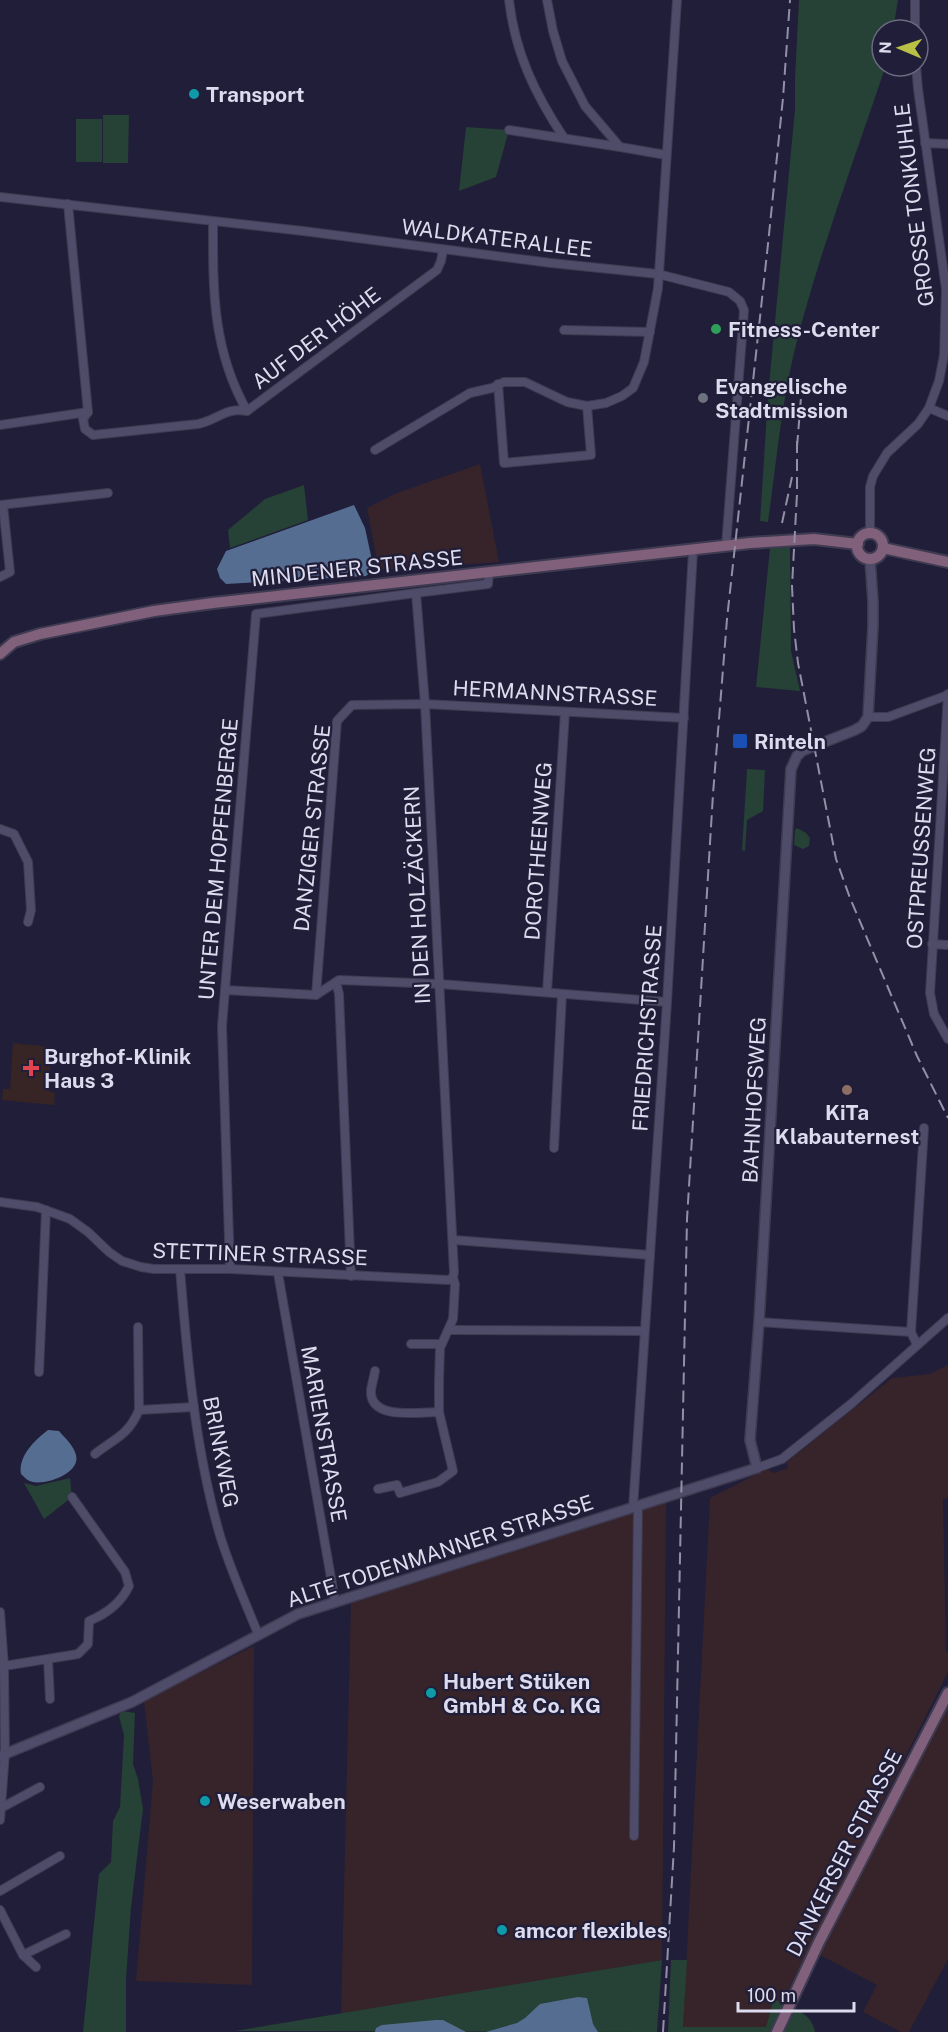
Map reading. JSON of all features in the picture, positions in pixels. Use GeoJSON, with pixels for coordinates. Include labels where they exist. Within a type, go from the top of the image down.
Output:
{"type":"FeatureCollection","features":[{"type":"Feature","properties":{"kind":"main road"},"geometry":{"type":"LineString","coordinates":[[870,533],[880,538],[883,548],[877,557],[870,559],[859,552],[858,544],[862,536],[870,533]]}},
{"type":"Feature","properties":{"kind":"main road","name":"MINDENER STRASSE"},"geometry":{"type":"LineString","coordinates":[[1,651],[14,642],[40,634],[154,611],[726,546],[814,539],[858,544]]}},
{"type":"Feature","properties":{"kind":"main road"},"geometry":{"type":"LineString","coordinates":[[883,548],[948,562]]}},
{"type":"Feature","properties":{"kind":"main road","name":"DANKERSER STRASSE"},"geometry":{"type":"LineString","coordinates":[[777,2032],[819,1942],[948,1692]]}},
{"type":"Feature","properties":{"kind":"street"},"geometry":{"type":"LineString","coordinates":[[509,0],[518,44],[532,86],[564,138]]}},
{"type":"Feature","properties":{"kind":"street"},"geometry":{"type":"LineString","coordinates":[[547,0],[562,61],[572,82],[585,106],[620,147]]}},
{"type":"Feature","properties":{"kind":"street"},"geometry":{"type":"LineString","coordinates":[[375,450],[470,393],[492,388],[498,384],[525,382],[567,402],[587,406],[606,403],[633,388],[644,362],[658,288],[677,0]]}},
{"type":"Feature","properties":{"kind":"street"},"geometry":{"type":"LineString","coordinates":[[915,0],[915,18]]}},
{"type":"Feature","properties":{"kind":"street","name":"GROSSE TONKUHLE"},"geometry":{"type":"LineString","coordinates":[[870,533],[870,487],[873,476],[887,453],[918,424],[929,408],[939,381],[944,355],[946,289],[917,78]]}},
{"type":"Feature","properties":{"kind":"street"},"geometry":{"type":"LineString","coordinates":[[509,130],[666,155]]}},
{"type":"Feature","properties":{"kind":"street"},"geometry":{"type":"LineString","coordinates":[[925,143],[948,144]]}},
{"type":"Feature","properties":{"kind":"street","name":"WALDKATERALLEE"},"geometry":{"type":"LineString","coordinates":[[0,197],[658,274],[729,292],[740,301],[744,310],[726,546]]}},
{"type":"Feature","properties":{"kind":"street"},"geometry":{"type":"LineString","coordinates":[[0,425],[87,412],[68,204]]}},
{"type":"Feature","properties":{"kind":"street"},"geometry":{"type":"LineString","coordinates":[[213,221],[213,268],[218,335],[225,364],[247,411]]}},
{"type":"Feature","properties":{"kind":"street","name":"AUF DER HÖHE"},"geometry":{"type":"LineString","coordinates":[[87,412],[83,419],[85,429],[93,435],[198,424],[209,422],[222,413],[235,409],[247,411],[437,270],[443,250]]}},
{"type":"Feature","properties":{"kind":"street"},"geometry":{"type":"LineString","coordinates":[[564,330],[650,332]]}},
{"type":"Feature","properties":{"kind":"street"},"geometry":{"type":"LineString","coordinates":[[498,384],[504,464],[591,455],[587,406]]}},
{"type":"Feature","properties":{"kind":"street"},"geometry":{"type":"LineString","coordinates":[[929,408],[948,416]]}},
{"type":"Feature","properties":{"kind":"street"},"geometry":{"type":"LineString","coordinates":[[0,577],[10,572],[2,505],[108,493]]}},
{"type":"Feature","properties":{"kind":"street","name":"FRIEDRICHSTRASSE"},"geometry":{"type":"LineString","coordinates":[[634,1836],[636,1507],[644,1331],[668,1002],[693,551]]}},
{"type":"Feature","properties":{"kind":"street"},"geometry":{"type":"LineString","coordinates":[[870,559],[873,601],[868,717],[888,717],[948,694]]}},
{"type":"Feature","properties":{"kind":"street"},"geometry":{"type":"LineString","coordinates":[[416,593],[488,584],[489,573]]}},
{"type":"Feature","properties":{"kind":"street","name":"IN DEN HOLZÄCKERN"},"geometry":{"type":"LineString","coordinates":[[416,593],[425,704],[454,1240],[453,1319],[450,1330]]}},
{"type":"Feature","properties":{"kind":"street","name":"UNTER DEM HOPFENBERGE"},"geometry":{"type":"LineString","coordinates":[[230,1269],[222,1026],[256,614],[416,593]]}},
{"type":"Feature","properties":{"kind":"street","name":"OSTPREUSSENWEG"},"geometry":{"type":"LineString","coordinates":[[948,694],[946,784],[932,944],[931,1004],[948,1039]]}},
{"type":"Feature","properties":{"kind":"street","name":"HERMANNSTRASSE"},"geometry":{"type":"LineString","coordinates":[[425,704],[684,718]]}},
{"type":"Feature","properties":{"kind":"street","name":"DANZIGER STRASSE"},"geometry":{"type":"LineString","coordinates":[[316,994],[337,721],[352,705],[425,704]]}},
{"type":"Feature","properties":{"kind":"street","name":"DOROTHEENWEG"},"geometry":{"type":"LineString","coordinates":[[547,992],[565,712]]}},
{"type":"Feature","properties":{"kind":"street","name":"BAHNHOFSWEG"},"geometry":{"type":"LineString","coordinates":[[757,1468],[750,1440],[759,1322],[790,780],[793,762],[797,756],[815,745],[855,730],[862,726],[868,717]]}},
{"type":"Feature","properties":{"kind":"street"},"geometry":{"type":"LineString","coordinates":[[0,829],[14,834],[28,862],[31,910],[28,922]]}},
{"type":"Feature","properties":{"kind":"street"},"geometry":{"type":"LineString","coordinates":[[932,944],[948,945]]}},
{"type":"Feature","properties":{"kind":"street"},"geometry":{"type":"LineString","coordinates":[[225,990],[316,994],[339,980],[440,984],[668,1002]]}},
{"type":"Feature","properties":{"kind":"street"},"geometry":{"type":"LineString","coordinates":[[336,982],[339,994],[351,1276]]}},
{"type":"Feature","properties":{"kind":"street"},"geometry":{"type":"LineString","coordinates":[[554,1148],[562,994]]}},
{"type":"Feature","properties":{"kind":"street"},"geometry":{"type":"LineString","coordinates":[[917,1345],[911,1332],[924,1128]]}},
{"type":"Feature","properties":{"kind":"street","name":"STETTINER STRASSE"},"geometry":{"type":"LineString","coordinates":[[0,1202],[30,1206],[70,1219],[122,1261],[147,1268],[230,1269],[448,1280],[453,1278]]}},
{"type":"Feature","properties":{"kind":"street"},"geometry":{"type":"LineString","coordinates":[[39,1372],[46,1210]]}},
{"type":"Feature","properties":{"kind":"street"},"geometry":{"type":"LineString","coordinates":[[454,1240],[650,1255]]}},
{"type":"Feature","properties":{"kind":"street","name":"BRINKWEG"},"geometry":{"type":"LineString","coordinates":[[180,1269],[186,1346],[210,1500],[219,1534],[258,1634]]}},
{"type":"Feature","properties":{"kind":"street","name":"MARIENSTRASSE"},"geometry":{"type":"LineString","coordinates":[[278,1273],[334,1601]]}},
{"type":"Feature","properties":{"kind":"street"},"geometry":{"type":"LineString","coordinates":[[757,1468],[782,1459],[851,1404],[948,1318]]}},
{"type":"Feature","properties":{"kind":"street"},"geometry":{"type":"LineString","coordinates":[[759,1322],[911,1332]]}},
{"type":"Feature","properties":{"kind":"street"},"geometry":{"type":"LineString","coordinates":[[95,1454],[133,1425],[139,1410],[138,1327]]}},
{"type":"Feature","properties":{"kind":"street"},"geometry":{"type":"LineString","coordinates":[[378,1489],[397,1485],[400,1493],[438,1482],[453,1471],[439,1412],[441,1344],[450,1330],[644,1331]]}},
{"type":"Feature","properties":{"kind":"street"},"geometry":{"type":"LineString","coordinates":[[411,1344],[441,1344]]}},
{"type":"Feature","properties":{"kind":"street"},"geometry":{"type":"LineString","coordinates":[[375,1371],[371,1390],[374,1404],[384,1412],[439,1412]]}},
{"type":"Feature","properties":{"kind":"street"},"geometry":{"type":"LineString","coordinates":[[139,1410],[194,1407]]}},
{"type":"Feature","properties":{"kind":"street","name":"ALTE TODENMANNER STRASSE"},"geometry":{"type":"LineString","coordinates":[[3,1755],[132,1702],[298,1614],[757,1468]]}},
{"type":"Feature","properties":{"kind":"street"},"geometry":{"type":"LineString","coordinates":[[4,1666],[78,1654],[88,1644],[89,1621],[100,1617],[123,1599],[129,1586],[125,1572],[72,1497]]}},
{"type":"Feature","properties":{"kind":"street"},"geometry":{"type":"LineString","coordinates":[[0,1820],[4,1666],[1,1618]]}},
{"type":"Feature","properties":{"kind":"street"},"geometry":{"type":"LineString","coordinates":[[48,1659],[50,1699]]}},
{"type":"Feature","properties":{"kind":"street"},"geometry":{"type":"LineString","coordinates":[[1,1808],[40,1787]]}},
{"type":"Feature","properties":{"kind":"street"},"geometry":{"type":"LineString","coordinates":[[0,1890],[60,1856]]}},
{"type":"Feature","properties":{"kind":"street"},"geometry":{"type":"LineString","coordinates":[[0,1910],[24,1955],[36,1967]]}},
{"type":"Feature","properties":{"kind":"street"},"geometry":{"type":"LineString","coordinates":[[24,1955],[66,1934]]}},
{"type":"Feature","properties":{"kind":"shaded area"},"geometry":{"type":"Polygon","coordinates":[[[480,464],[499,562],[379,570],[367,508],[397,493],[480,464]]]}},
{"type":"Feature","properties":{"kind":"shaded area","name":"Burghof-Klinik Haus 3"},"geometry":{"type":"Polygon","coordinates":[[[13,1043],[51,1047],[49,1092],[55,1093],[54,1105],[2,1100],[3,1089],[10,1089],[13,1043]]]}},
{"type":"Feature","properties":{"kind":"shaded area"},"geometry":{"type":"Polygon","coordinates":[[[948,1365],[948,1498],[943,1499],[948,1672],[767,2032],[683,2027],[710,1498],[767,1469],[774,1473],[788,1468],[787,1462],[892,1378],[930,1374],[948,1365]]]}},
{"type":"Feature","properties":{"kind":"shaded area"},"geometry":{"type":"Polygon","coordinates":[[[666,1502],[662,1960],[341,2014],[351,1601],[666,1502]]]}},
{"type":"Feature","properties":{"kind":"shaded area"},"geometry":{"type":"Polygon","coordinates":[[[254,1646],[252,1985],[136,1981],[153,1781],[144,1701],[254,1646]]]}},
{"type":"Feature","properties":{"kind":"shaded area"},"geometry":{"type":"Polygon","coordinates":[[[948,1706],[948,1959],[909,2032],[901,2032],[863,2012],[877,1985],[816,1953],[948,1706]]]}},
{"type":"Feature","properties":{"kind":"green space"},"geometry":{"type":"Polygon","coordinates":[[[799,0],[898,0],[895,18],[870,18],[870,78],[882,78],[828,235],[793,356],[784,403],[768,522],[760,521],[768,396],[795,109],[799,0]]]}},
{"type":"Feature","properties":{"kind":"green space"},"geometry":{"type":"Polygon","coordinates":[[[103,115],[129,115],[128,163],[103,163],[103,115]]]}},
{"type":"Feature","properties":{"kind":"green space"},"geometry":{"type":"Polygon","coordinates":[[[76,119],[102,119],[102,162],[76,162],[76,119]]]}},
{"type":"Feature","properties":{"kind":"green space"},"geometry":{"type":"Polygon","coordinates":[[[466,127],[509,130],[496,177],[459,191],[466,127]]]}},
{"type":"Feature","properties":{"kind":"green space"},"geometry":{"type":"Polygon","coordinates":[[[304,485],[308,520],[230,548],[228,530],[265,499],[304,485]]]}},
{"type":"Feature","properties":{"kind":"green space"},"geometry":{"type":"Polygon","coordinates":[[[790,547],[791,651],[800,691],[756,687],[770,548],[790,547]]]}},
{"type":"Feature","properties":{"kind":"green space"},"geometry":{"type":"Polygon","coordinates":[[[747,769],[765,770],[763,811],[747,820],[745,851],[742,850],[747,769]]]}},
{"type":"Feature","properties":{"kind":"green space"},"geometry":{"type":"Polygon","coordinates":[[[797,828],[810,838],[809,846],[803,849],[794,845],[797,828]]]}},
{"type":"Feature","properties":{"kind":"green space"},"geometry":{"type":"Polygon","coordinates":[[[70,1478],[72,1497],[44,1519],[24,1483],[36,1486],[70,1478]]]}},
{"type":"Feature","properties":{"kind":"green space"},"geometry":{"type":"Polygon","coordinates":[[[122,1711],[135,1713],[133,1764],[143,1809],[131,1907],[126,1980],[126,2032],[83,2032],[99,1874],[111,1862],[113,1821],[120,1807],[124,1735],[119,1716],[122,1711]]]}},
{"type":"Feature","properties":{"kind":"green space"},"geometry":{"type":"Polygon","coordinates":[[[662,1960],[657,2032],[235,2031],[662,1960]]]}},
{"type":"Feature","properties":{"kind":"green space"},"geometry":{"type":"Polygon","coordinates":[[[671,1960],[687,1960],[683,2027],[766,2027],[774,1999],[805,2015],[813,2025],[815,2032],[668,2032],[671,1960]]]}},
{"type":"Feature","properties":{"kind":"water"},"geometry":{"type":"Polygon","coordinates":[[[354,505],[365,528],[373,565],[372,570],[366,576],[226,584],[220,578],[217,569],[226,551],[354,505]]]}},
{"type":"Feature","properties":{"kind":"water"},"geometry":{"type":"Polygon","coordinates":[[[48,1430],[59,1431],[75,1452],[76,1461],[68,1472],[54,1480],[31,1482],[21,1474],[22,1461],[33,1444],[48,1430]]]}},
{"type":"Feature","properties":{"kind":"water"},"geometry":{"type":"Polygon","coordinates":[[[578,1997],[587,1998],[593,2024],[598,2032],[486,2032],[517,2023],[540,2004],[578,1997]]]}},
{"type":"Feature","properties":{"kind":"water"},"geometry":{"type":"Polygon","coordinates":[[[443,2020],[466,2032],[375,2032],[376,2028],[382,2025],[443,2020]]]}},
{"type":"Feature","properties":{"kind":"railway"},"geometry":{"type":"LineString","coordinates":[[663,2032],[674,1847],[687,1219],[713,794],[727,619],[783,98],[790,0]]}},
{"type":"Feature","properties":{"kind":"railway"},"geometry":{"type":"LineString","coordinates":[[797,447],[802,385]]}},
{"type":"Feature","properties":{"kind":"railway"},"geometry":{"type":"LineString","coordinates":[[797,441],[797,494],[792,586],[794,629],[798,663],[836,859],[850,898],[917,1056],[948,1118]]}},
{"type":"Feature","properties":{"kind":"railway"},"geometry":{"type":"LineString","coordinates":[[782,523],[792,477]]}},
{"type":"Feature","properties":{"kind":"place","name":"Transport"},"geometry":{"type":"Point","coordinates":[194,94]}},
{"type":"Feature","properties":{"kind":"place","name":"Fitness-Center"},"geometry":{"type":"Point","coordinates":[716,329]}},
{"type":"Feature","properties":{"kind":"place","name":"Evangelische Stadtmission"},"geometry":{"type":"Point","coordinates":[703,398]}},
{"type":"Feature","properties":{"kind":"place","name":"Rinteln"},"geometry":{"type":"Point","coordinates":[740,741]}},
{"type":"Feature","properties":{"kind":"place","name":"Burghof-Klinik Haus 3"},"geometry":{"type":"Point","coordinates":[31,1068]}},
{"type":"Feature","properties":{"kind":"place","name":"KiTa Klabauternest"},"geometry":{"type":"Point","coordinates":[847,1090]}},
{"type":"Feature","properties":{"kind":"place","name":"Hubert Stüken GmbH & Co. KG"},"geometry":{"type":"Point","coordinates":[431,1693]}},
{"type":"Feature","properties":{"kind":"place","name":"Weserwaben"},"geometry":{"type":"Point","coordinates":[205,1801]}},
{"type":"Feature","properties":{"kind":"place","name":"amcor flexibles"},"geometry":{"type":"Point","coordinates":[502,1930]}}]}
